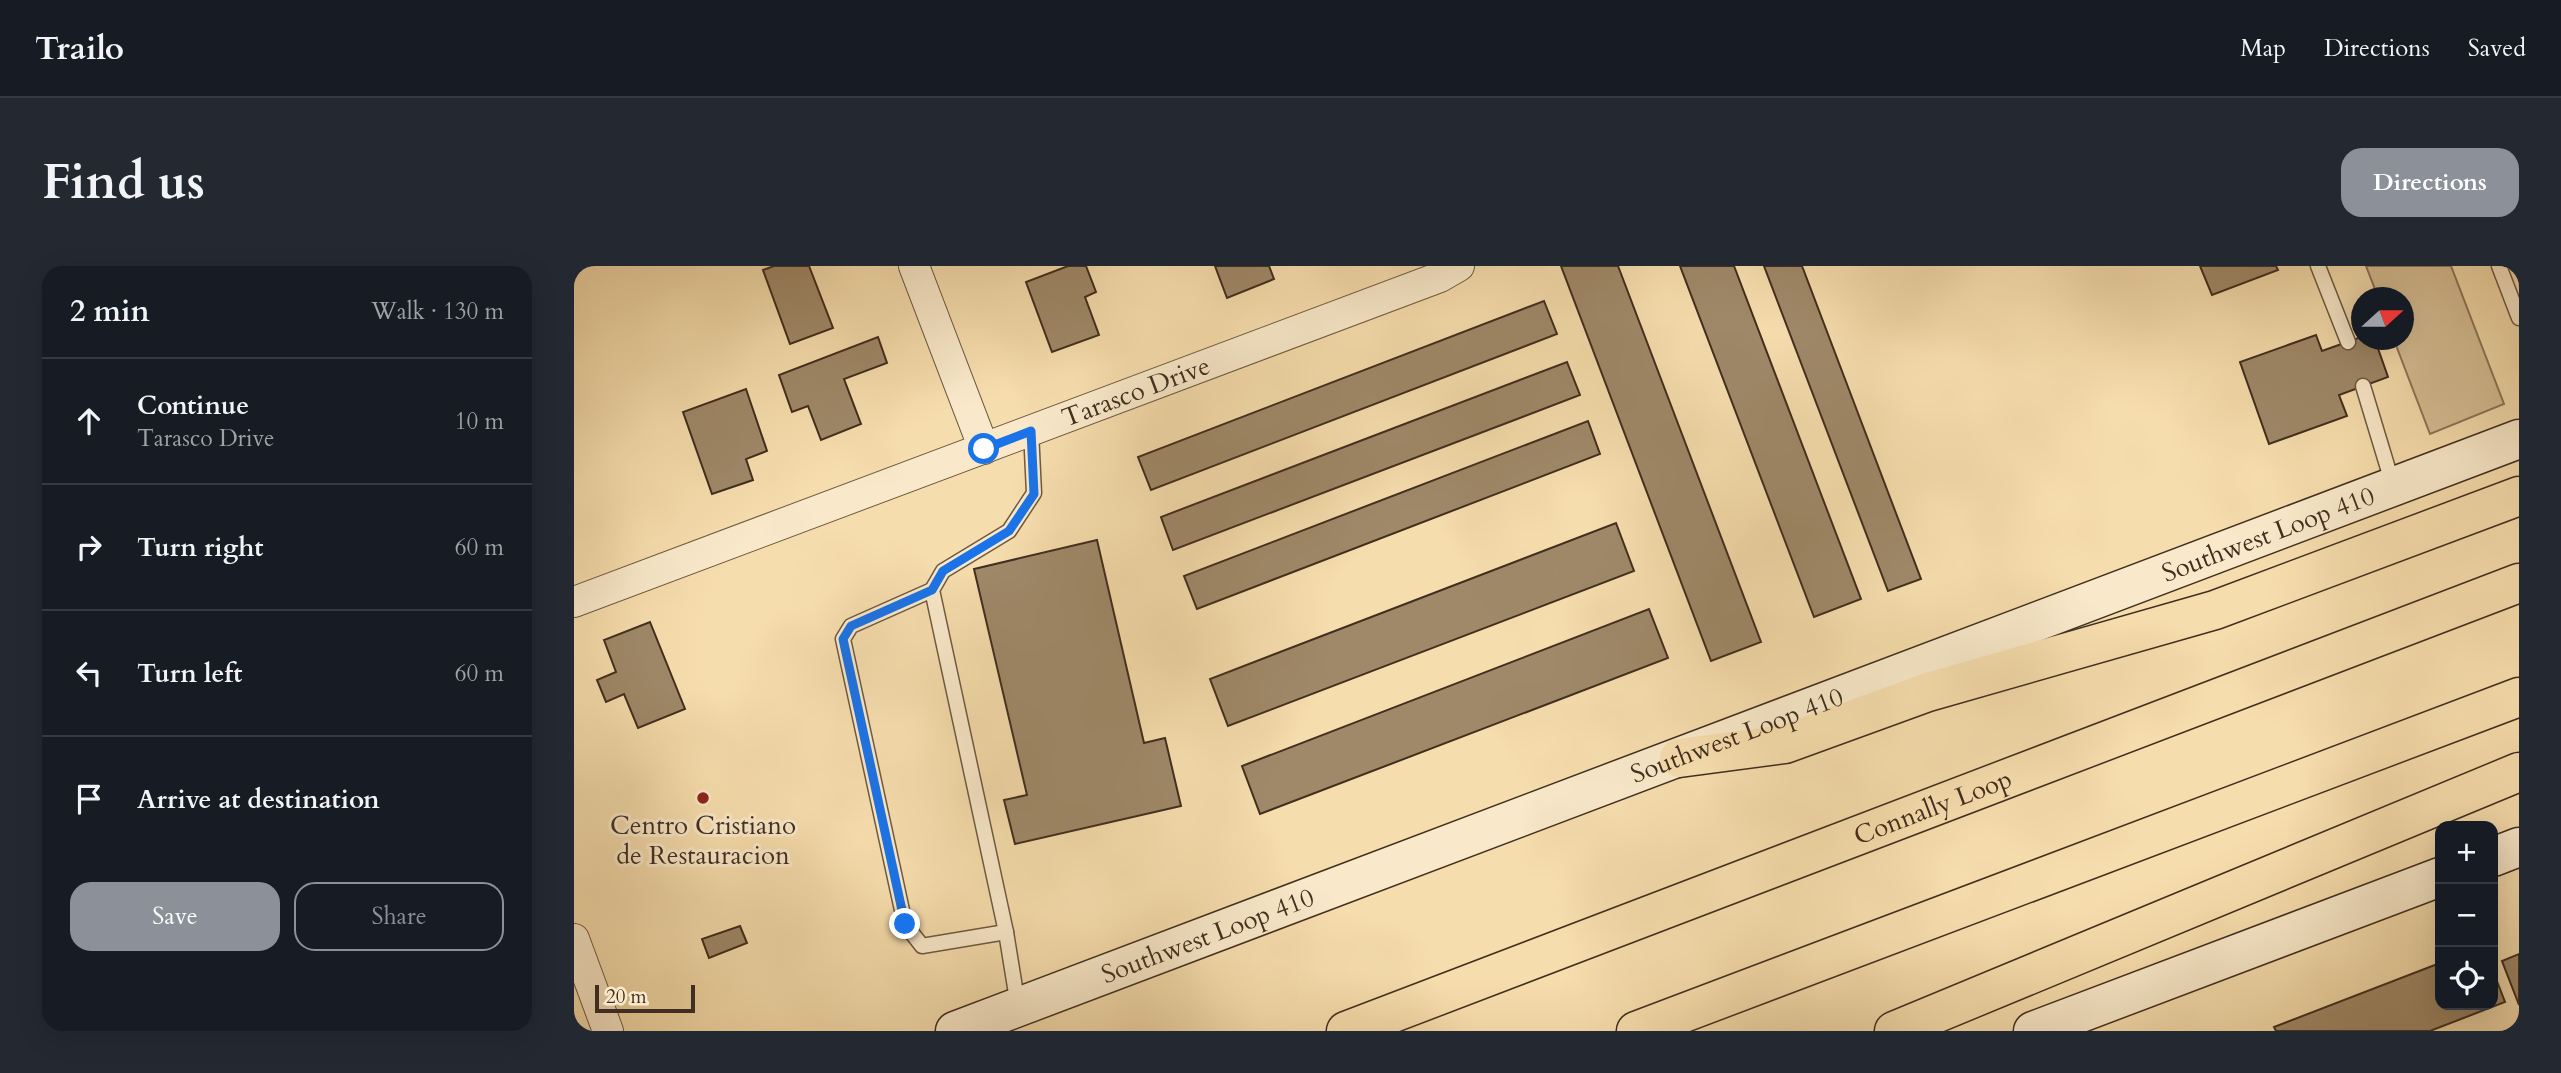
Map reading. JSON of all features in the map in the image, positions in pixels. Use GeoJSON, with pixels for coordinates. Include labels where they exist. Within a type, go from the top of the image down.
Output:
{"type":"FeatureCollection","features":[{"type":"Feature","properties":{"kind":"highway"},"geometry":{"type":"LineString","coordinates":[[1679,758],[1785,744],[1966,681],[2215,610],[2519,496]]}},
{"type":"Feature","properties":{"kind":"highway","name":"Connally Loop"},"geometry":{"type":"LineString","coordinates":[[1346,1031],[2519,583]]}},
{"type":"Feature","properties":{"kind":"highway"},"geometry":{"type":"LineString","coordinates":[[1636,1031],[2519,697]]}},
{"type":"Feature","properties":{"kind":"highway"},"geometry":{"type":"LineString","coordinates":[[1894,1031],[2519,772]]}},
{"type":"Feature","properties":{"kind":"main road","name":"Southwest Loop 410"},"geometry":{"type":"LineString","coordinates":[[955,1031],[2519,439]]}},
{"type":"Feature","properties":{"kind":"main road"},"geometry":{"type":"LineString","coordinates":[[2498,855],[2519,847]]}},
{"type":"Feature","properties":{"kind":"main road"},"geometry":{"type":"LineString","coordinates":[[2033,1031],[2435,879]]}},
{"type":"Feature","properties":{"kind":"street"},"geometry":{"type":"LineString","coordinates":[[914,266],[984,449]]}},
{"type":"Feature","properties":{"kind":"street","name":"Tarasco Drive"},"geometry":{"type":"LineString","coordinates":[[574,602],[1440,277],[1459,266]]}},
{"type":"Feature","properties":{"kind":"street"},"geometry":{"type":"LineString","coordinates":[[574,939],[608,1031]]}},
{"type":"Feature","properties":{"kind":"lane"},"geometry":{"type":"LineString","coordinates":[[2318,266],[2348,342]]}},
{"type":"Feature","properties":{"kind":"lane"},"geometry":{"type":"LineString","coordinates":[[2499,266],[2519,318]]}},
{"type":"Feature","properties":{"kind":"lane"},"geometry":{"type":"LineString","coordinates":[[2363,386],[2394,487]]}},
{"type":"Feature","properties":{"kind":"lane"},"geometry":{"type":"LineString","coordinates":[[1006,932],[922,946],[905,924],[843,639],[851,626],[932,590],[943,571],[1009,531],[1034,494],[1031,431]]}},
{"type":"Feature","properties":{"kind":"lane"},"geometry":{"type":"LineString","coordinates":[[932,590],[1006,932],[1018,1007]]}},
{"type":"Feature","properties":{"kind":"shaded area"},"geometry":{"type":"Polygon","coordinates":[[[2366,266],[2451,266],[2504,404],[2430,434],[2398,350],[2414,350],[2414,287],[2374,287],[2366,266]]]}},
{"type":"Feature","properties":{"kind":"building"},"geometry":{"type":"Polygon","coordinates":[[[774,266],[809,266],[833,328],[790,344],[763,270],[774,266]]]}},
{"type":"Feature","properties":{"kind":"building"},"geometry":{"type":"Polygon","coordinates":[[[1068,266],[1086,266],[1096,292],[1085,297],[1099,335],[1052,352],[1026,282],[1068,266]]]}},
{"type":"Feature","properties":{"kind":"building"},"geometry":{"type":"Polygon","coordinates":[[[1215,266],[1269,266],[1274,279],[1227,298],[1215,266]]]}},
{"type":"Feature","properties":{"kind":"building"},"geometry":{"type":"Polygon","coordinates":[[[1561,266],[1618,266],[1761,642],[1711,661],[1561,266]]]}},
{"type":"Feature","properties":{"kind":"building"},"geometry":{"type":"Polygon","coordinates":[[[1680,266],[1734,266],[1861,599],[1814,617],[1680,266]]]}},
{"type":"Feature","properties":{"kind":"building"},"geometry":{"type":"Polygon","coordinates":[[[1764,266],[1802,266],[1921,579],[1888,591],[1764,266]]]}},
{"type":"Feature","properties":{"kind":"building"},"geometry":{"type":"Polygon","coordinates":[[[2200,266],[2276,266],[2278,270],[2212,295],[2200,266]]]}},
{"type":"Feature","properties":{"kind":"building"},"geometry":{"type":"Polygon","coordinates":[[[1544,301],[1557,334],[1151,490],[1138,457],[1544,301]]]}},
{"type":"Feature","properties":{"kind":"building"},"geometry":{"type":"Polygon","coordinates":[[[2316,335],[2322,351],[2351,341],[2351,350],[2379,350],[2388,377],[2339,395],[2347,416],[2269,444],[2240,362],[2316,335]]]}},
{"type":"Feature","properties":{"kind":"building"},"geometry":{"type":"Polygon","coordinates":[[[878,337],[887,363],[844,379],[861,424],[821,440],[808,406],[792,412],[779,375],[878,337]]]}},
{"type":"Feature","properties":{"kind":"building"},"geometry":{"type":"Polygon","coordinates":[[[1567,362],[1580,395],[1173,550],[1161,517],[1567,362]]]}},
{"type":"Feature","properties":{"kind":"building"},"geometry":{"type":"Polygon","coordinates":[[[746,389],[767,451],[746,459],[753,480],[712,494],[683,412],[746,389]]]}},
{"type":"Feature","properties":{"kind":"building"},"geometry":{"type":"Polygon","coordinates":[[[1588,421],[1600,454],[1197,609],[1184,576],[1588,421]]]}},
{"type":"Feature","properties":{"kind":"building"},"geometry":{"type":"Polygon","coordinates":[[[1616,523],[1634,571],[1228,726],[1210,679],[1616,523]]]}},
{"type":"Feature","properties":{"kind":"building"},"geometry":{"type":"Polygon","coordinates":[[[1097,540],[1144,743],[1165,738],[1181,806],[1015,844],[1004,800],[1027,795],[974,569],[1097,540]]]}},
{"type":"Feature","properties":{"kind":"building"},"geometry":{"type":"Polygon","coordinates":[[[1649,609],[1668,658],[1260,814],[1242,766],[1649,609]]]}},
{"type":"Feature","properties":{"kind":"building"},"geometry":{"type":"Polygon","coordinates":[[[650,622],[685,709],[638,728],[624,694],[606,702],[597,680],[616,672],[604,640],[650,622]]]}},
{"type":"Feature","properties":{"kind":"building"},"geometry":{"type":"Polygon","coordinates":[[[740,926],[747,943],[709,958],[702,939],[740,926]]]}},
{"type":"Feature","properties":{"kind":"building"},"geometry":{"type":"Polygon","coordinates":[[[2519,954],[2519,1005],[2502,961],[2519,954]]]}},
{"type":"Feature","properties":{"kind":"building"},"geometry":{"type":"Polygon","coordinates":[[[2435,965],[2435,1010],[2484,1010],[2430,1031],[2276,1031],[2274,1027],[2435,965]]]}},
{"type":"Feature","properties":{"kind":"building"},"geometry":{"type":"Polygon","coordinates":[[[2498,984],[2505,1002],[2498,1005],[2498,984]]]}},
{"type":"Feature","properties":{"kind":"place","name":"Centro Cristiano de Restauracion"},"geometry":{"type":"Point","coordinates":[703,798]}},
{"type":"Feature","properties":{"kind":"route"},"geometry":{"type":"LineString","coordinates":[[905,924],[843,639],[851,626],[932,590],[943,571],[1009,531],[1034,494],[1031,431],[984,449]]}}]}
